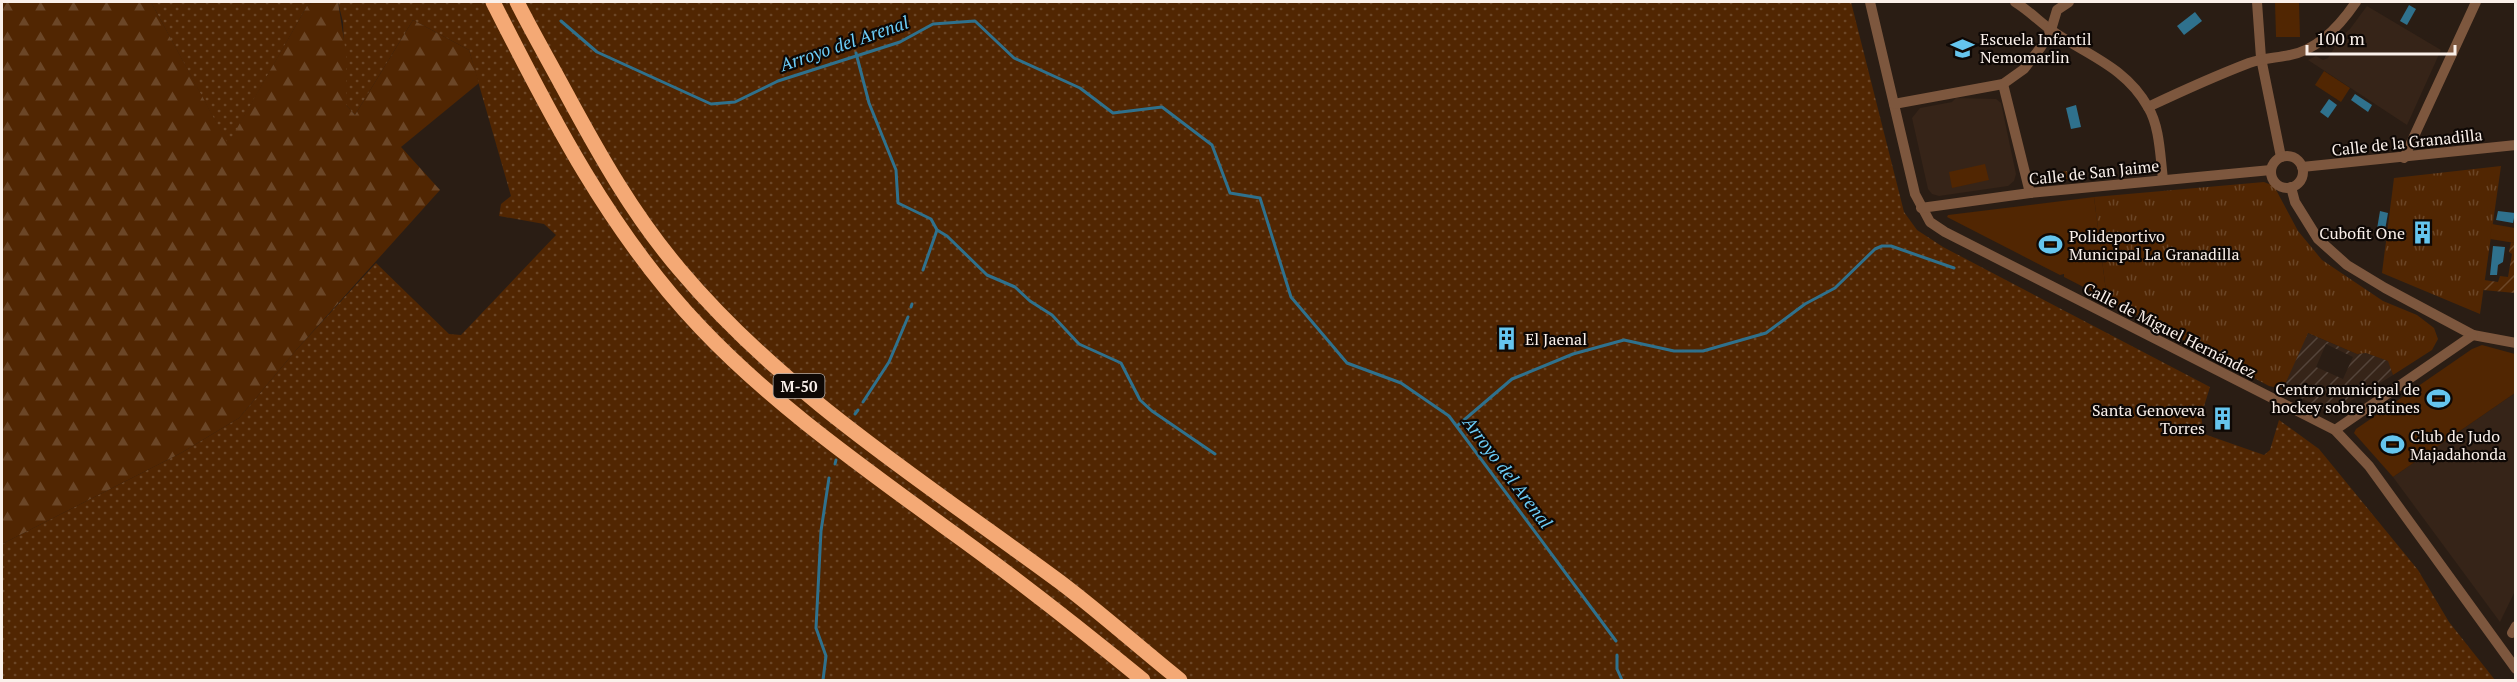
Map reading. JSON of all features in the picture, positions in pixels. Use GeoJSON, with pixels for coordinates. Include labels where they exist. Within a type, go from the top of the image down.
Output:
{"type":"FeatureCollection","features":[{"type":"Feature","properties":{"kind":"highway","name":"M-50"},"geometry":{"type":"LineString","coordinates":[[493,2],[588,180],[625,236],[662,284],[701,328],[751,377],[857,462],[1045,599],[1143,681]]}},
{"type":"Feature","properties":{"kind":"highway","name":"M-50"},"geometry":{"type":"LineString","coordinates":[[517,2],[608,170],[680,270],[720,313],[766,358],[870,444],[1063,584],[1180,681]]}},
{"type":"Feature","properties":{"kind":"street","name":"Calle de Miguel Hernández"},"geometry":{"type":"LineString","coordinates":[[1870,2],[1915,194],[1930,222],[1945,232],[2335,430],[2368,466],[2516,669]]}},
{"type":"Feature","properties":{"kind":"street"},"geometry":{"type":"LineString","coordinates":[[2015,2],[2051,30],[2107,63],[2126,79],[2148,107],[2159,142],[2163,179]]}},
{"type":"Feature","properties":{"kind":"street"},"geometry":{"type":"LineString","coordinates":[[1894,104],[2002,84],[2024,69],[2051,30],[2057,10],[2068,2]]}},
{"type":"Feature","properties":{"kind":"street"},"geometry":{"type":"LineString","coordinates":[[2257,2],[2261,58],[2281,157]]}},
{"type":"Feature","properties":{"kind":"street"},"geometry":{"type":"LineString","coordinates":[[2148,107],[2202,81],[2261,58],[2292,55],[2314,44],[2344,20],[2356,2]]}},
{"type":"Feature","properties":{"kind":"street"},"geometry":{"type":"LineString","coordinates":[[2404,158],[2476,2]]}},
{"type":"Feature","properties":{"kind":"street"},"geometry":{"type":"LineString","coordinates":[[2002,84],[2030,193]]}},
{"type":"Feature","properties":{"kind":"street","name":"Calle de la Granadilla"},"geometry":{"type":"LineString","coordinates":[[2302,167],[2516,146]]}},
{"type":"Feature","properties":{"kind":"street"},"geometry":{"type":"LineString","coordinates":[[2281,157],[2296,159],[2302,167],[2299,182],[2290,187],[2276,183],[2271,170],[2274,162],[2281,157]]}},
{"type":"Feature","properties":{"kind":"street","name":"Calle de San Jaime"},"geometry":{"type":"LineString","coordinates":[[1921,208],[2030,193],[2271,170]]}},
{"type":"Feature","properties":{"kind":"street"},"geometry":{"type":"LineString","coordinates":[[2290,187],[2295,202],[2318,239],[2347,265],[2473,335],[2516,343]]}},
{"type":"Feature","properties":{"kind":"street"},"geometry":{"type":"LineString","coordinates":[[2335,430],[2473,335]]}},
{"type":"Feature","properties":{"kind":"shaded area"},"geometry":{"type":"Polygon","coordinates":[[[2367,6],[2441,50],[2407,125],[2308,60],[2316,56],[2323,60],[2328,58],[2341,37],[2367,6]]]}},
{"type":"Feature","properties":{"kind":"shaded area"},"geometry":{"type":"Polygon","coordinates":[[[1956,98],[1996,99],[2001,103],[2016,174],[2014,181],[2008,186],[1939,196],[1932,194],[1928,189],[1912,118],[1920,108],[1952,102],[1956,98]]]}},
{"type":"Feature","properties":{"kind":"shaded area"},"geometry":{"type":"Polygon","coordinates":[[[2307,333],[2357,354],[2366,353],[2389,361],[2393,375],[2331,413],[2283,389],[2307,333]],[[2326,344],[2316,367],[2343,379],[2353,357],[2326,344]]]}},
{"type":"Feature","properties":{"kind":"shaded area"},"geometry":{"type":"Polygon","coordinates":[[[2515,393],[2515,591],[2500,622],[2393,477],[2515,393]]]}},
{"type":"Feature","properties":{"kind":"green space"},"geometry":{"type":"Polygon","coordinates":[[[2,2],[151,2],[228,144],[307,6],[313,2],[338,2],[346,53],[346,105],[355,115],[413,20],[469,50],[479,83],[401,147],[440,190],[297,349],[239,418],[181,453],[2,544],[2,2]]]}},
{"type":"Feature","properties":{"kind":"green space"},"geometry":{"type":"Polygon","coordinates":[[[151,2],[313,2],[307,6],[228,145],[151,2]]]}},
{"type":"Feature","properties":{"kind":"green space"},"geometry":{"type":"Polygon","coordinates":[[[338,2],[1851,2],[1904,212],[1917,230],[1943,247],[2210,387],[2201,416],[2204,434],[2264,455],[2270,450],[2279,420],[2319,449],[2418,570],[2449,622],[2495,680],[2,680],[2,544],[181,453],[239,418],[297,349],[376,263],[449,334],[461,335],[556,235],[544,224],[499,216],[501,204],[511,196],[469,50],[413,20],[355,115],[346,105],[343,22],[338,2]]]}},
{"type":"Feature","properties":{"kind":"green space"},"geometry":{"type":"Polygon","coordinates":[[[2275,2],[2299,2],[2300,37],[2276,37],[2275,2]]]}},
{"type":"Feature","properties":{"kind":"green space"},"geometry":{"type":"Polygon","coordinates":[[[2324,71],[2350,88],[2341,102],[2315,85],[2324,71]]]}},
{"type":"Feature","properties":{"kind":"green space"},"geometry":{"type":"Polygon","coordinates":[[[1985,164],[1989,180],[1952,188],[1949,172],[1985,164]]]}},
{"type":"Feature","properties":{"kind":"green space"},"geometry":{"type":"Polygon","coordinates":[[[2501,166],[2480,314],[2382,273],[2394,178],[2501,166]]]}},
{"type":"Feature","properties":{"kind":"green space"},"geometry":{"type":"Polygon","coordinates":[[[2067,171],[2068,179],[2042,182],[2040,175],[2067,171]]]}},
{"type":"Feature","properties":{"kind":"green space"},"geometry":{"type":"Polygon","coordinates":[[[2264,182],[2274,186],[2298,231],[2322,260],[2383,301],[2417,315],[2434,328],[2438,339],[2432,350],[2393,375],[2388,361],[2366,353],[2357,354],[2308,333],[2283,389],[2269,386],[2107,299],[2094,197],[2264,182]]]}},
{"type":"Feature","properties":{"kind":"green space","name":"Polideportivo Municipal La Granadilla"},"geometry":{"type":"Polygon","coordinates":[[[2094,197],[2107,299],[2064,277],[2064,274],[2060,275],[1947,217],[1948,215],[2094,197]]]}},
{"type":"Feature","properties":{"kind":"green space"},"geometry":{"type":"Polygon","coordinates":[[[2492,224],[2515,228],[2515,243],[2490,239],[2492,224]]]}},
{"type":"Feature","properties":{"kind":"green space"},"geometry":{"type":"Polygon","coordinates":[[[2511,242],[2515,243],[2515,293],[2483,290],[2484,280],[2498,282],[2500,276],[2508,277],[2512,254],[2509,252],[2511,242]]]}},
{"type":"Feature","properties":{"kind":"green space"},"geometry":{"type":"Polygon","coordinates":[[[2482,345],[2515,354],[2515,393],[2393,477],[2354,433],[2356,429],[2472,349],[2482,345]]]}},
{"type":"Feature","properties":{"kind":"water"},"geometry":{"type":"Polygon","coordinates":[[[2409,5],[2416,9],[2407,25],[2400,21],[2409,5]]]}},
{"type":"Feature","properties":{"kind":"water"},"geometry":{"type":"Polygon","coordinates":[[[2195,12],[2202,21],[2184,35],[2177,26],[2195,12]]]}},
{"type":"Feature","properties":{"kind":"water"},"geometry":{"type":"Polygon","coordinates":[[[2355,94],[2372,105],[2368,112],[2351,100],[2355,94]]]}},
{"type":"Feature","properties":{"kind":"water"},"geometry":{"type":"Polygon","coordinates":[[[2329,99],[2337,105],[2328,118],[2320,112],[2329,99]]]}},
{"type":"Feature","properties":{"kind":"water"},"geometry":{"type":"Polygon","coordinates":[[[2076,105],[2081,127],[2071,129],[2066,108],[2076,105]]]}},
{"type":"Feature","properties":{"kind":"water"},"geometry":{"type":"Polygon","coordinates":[[[2380,211],[2388,213],[2385,230],[2377,229],[2380,211]]]}},
{"type":"Feature","properties":{"kind":"water"},"geometry":{"type":"Polygon","coordinates":[[[2498,211],[2515,213],[2513,223],[2496,220],[2498,211]]]}},
{"type":"Feature","properties":{"kind":"water"},"geometry":{"type":"Polygon","coordinates":[[[2493,246],[2505,247],[2503,262],[2498,265],[2497,275],[2490,275],[2493,246]]]}},
{"type":"Feature","properties":{"kind":"waterway","name":"Arroyo del Arenal"},"geometry":{"type":"LineString","coordinates":[[561,21],[597,52],[711,104],[735,102],[778,81],[900,42],[933,24],[975,21],[1014,58],[1080,88],[1113,113],[1162,107],[1212,145],[1230,193],[1260,198],[1291,297],[1347,363],[1401,383],[1449,416],[1616,641]]}},
{"type":"Feature","properties":{"kind":"waterway"},"geometry":{"type":"LineString","coordinates":[[856,53],[869,103],[896,170],[898,203],[931,219],[937,230],[923,270]]}},
{"type":"Feature","properties":{"kind":"waterway"},"geometry":{"type":"LineString","coordinates":[[937,230],[947,236],[987,275],[1015,287],[1030,301],[1052,315],[1079,344],[1121,363],[1140,400],[1152,411],[1215,454]]}},
{"type":"Feature","properties":{"kind":"waterway"},"geometry":{"type":"LineString","coordinates":[[1457,426],[1512,379],[1573,354],[1624,340],[1674,351],[1703,351],[1766,333],[1805,304],[1835,288],[1875,249],[1882,246],[1891,246],[1954,268]]}},
{"type":"Feature","properties":{"kind":"waterway"},"geometry":{"type":"LineString","coordinates":[[863,402],[889,362],[908,317]]}},
{"type":"Feature","properties":{"kind":"waterway"},"geometry":{"type":"LineString","coordinates":[[855,414],[858,410]]}},
{"type":"Feature","properties":{"kind":"waterway"},"geometry":{"type":"LineString","coordinates":[[835,464],[836,460]]}},
{"type":"Feature","properties":{"kind":"waterway"},"geometry":{"type":"LineString","coordinates":[[823,680],[826,656],[816,628],[821,531],[829,478]]}},
{"type":"Feature","properties":{"kind":"waterway","name":"Arroyo del Arenal"},"geometry":{"type":"LineString","coordinates":[[1617,655],[1617,669],[1622,680]]}},
{"type":"Feature","properties":{"kind":"place","name":"Escuela Infantil Nemomarlin"},"geometry":{"type":"Point","coordinates":[1962,48]}},
{"type":"Feature","properties":{"kind":"place","name":"Cubofit One"},"geometry":{"type":"Point","coordinates":[2423,233]}},
{"type":"Feature","properties":{"kind":"place","name":"Polideportivo Municipal La Granadilla"},"geometry":{"type":"Point","coordinates":[2051,245]}},
{"type":"Feature","properties":{"kind":"place","name":"El Jaenal"},"geometry":{"type":"Point","coordinates":[1507,339]}},
{"type":"Feature","properties":{"kind":"place","name":"Centro municipal de hockey sobre patines"},"geometry":{"type":"Point","coordinates":[2438,398]}},
{"type":"Feature","properties":{"kind":"place","name":"Santa Genoveva Torres"},"geometry":{"type":"Point","coordinates":[2223,419]}},
{"type":"Feature","properties":{"kind":"place","name":"Club de Judo Majadahonda"},"geometry":{"type":"Point","coordinates":[2392,445]}}]}
